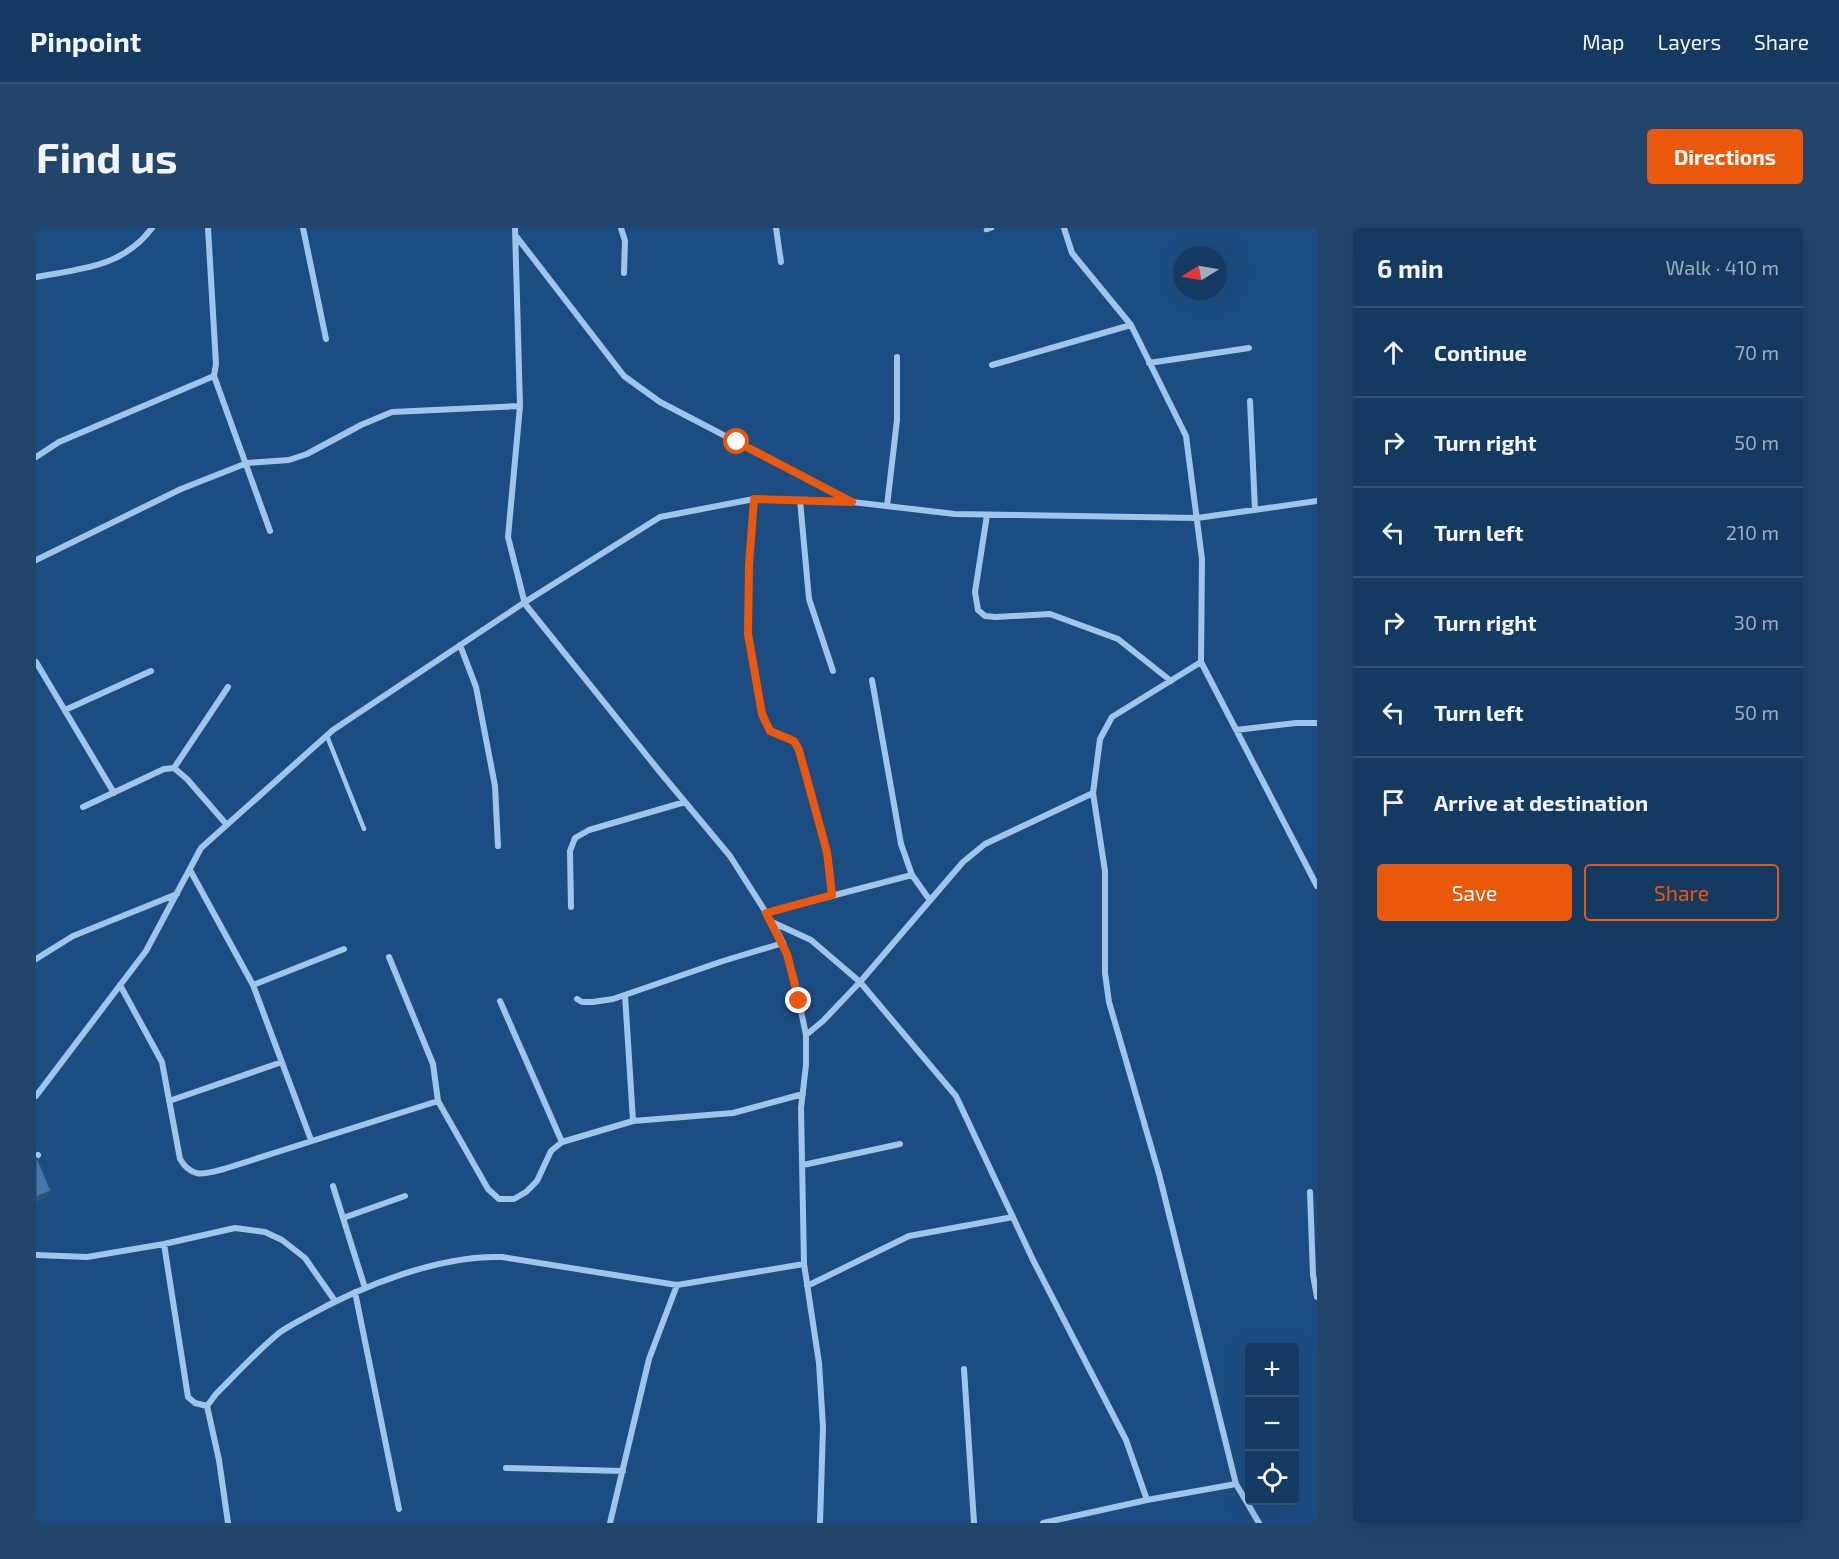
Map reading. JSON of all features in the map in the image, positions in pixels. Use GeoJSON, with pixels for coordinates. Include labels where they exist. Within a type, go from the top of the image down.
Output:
{"type":"FeatureCollection","features":[{"type":"Feature","properties":{"kind":"street"},"geometry":{"type":"LineString","coordinates":[[36,277],[95,266],[117,259],[142,242],[152,228]]}},
{"type":"Feature","properties":{"kind":"street"},"geometry":{"type":"LineString","coordinates":[[208,228],[216,364],[214,376],[270,531]]}},
{"type":"Feature","properties":{"kind":"street"},"geometry":{"type":"LineString","coordinates":[[303,228],[326,339]]}},
{"type":"Feature","properties":{"kind":"street"},"geometry":{"type":"LineString","coordinates":[[621,228],[625,241],[624,273]]}},
{"type":"Feature","properties":{"kind":"street"},"geometry":{"type":"LineString","coordinates":[[776,228],[781,262]]}},
{"type":"Feature","properties":{"kind":"street"},"geometry":{"type":"LineString","coordinates":[[1064,228],[1072,254],[1131,325],[1186,436],[1202,559],[1200,662],[1317,886]]}},
{"type":"Feature","properties":{"kind":"street"},"geometry":{"type":"LineString","coordinates":[[515,232],[520,406],[508,537],[525,602],[730,856],[783,943],[795,982],[806,1035],[806,1065],[802,1094],[804,1264],[819,1363],[823,1427],[820,1523]]}},
{"type":"Feature","properties":{"kind":"street"},"geometry":{"type":"LineString","coordinates":[[515,232],[624,376],[660,402],[852,502]]}},
{"type":"Feature","properties":{"kind":"street"},"geometry":{"type":"LineString","coordinates":[[993,365],[1131,325]]}},
{"type":"Feature","properties":{"kind":"street"},"geometry":{"type":"LineString","coordinates":[[1149,363],[1249,348]]}},
{"type":"Feature","properties":{"kind":"street"},"geometry":{"type":"LineString","coordinates":[[887,506],[897,420],[897,357]]}},
{"type":"Feature","properties":{"kind":"street"},"geometry":{"type":"LineString","coordinates":[[36,457],[58,442],[214,376]]}},
{"type":"Feature","properties":{"kind":"street"},"geometry":{"type":"LineString","coordinates":[[1250,401],[1255,510]]}},
{"type":"Feature","properties":{"kind":"street"},"geometry":{"type":"LineString","coordinates":[[36,560],[181,489],[247,463],[289,460],[306,454],[361,425],[392,412],[520,406]]}},
{"type":"Feature","properties":{"kind":"street"},"geometry":{"type":"LineString","coordinates":[[36,1096],[146,951],[201,848],[327,736],[525,602],[660,517],[754,499],[852,502],[955,514],[1197,518],[1317,501]]}},
{"type":"Feature","properties":{"kind":"street"},"geometry":{"type":"LineString","coordinates":[[754,499],[749,565],[748,634],[762,714],[770,731],[794,741],[799,750],[827,852],[832,895]]}},
{"type":"Feature","properties":{"kind":"street"},"geometry":{"type":"LineString","coordinates":[[800,500],[809,599],[833,671]]}},
{"type":"Feature","properties":{"kind":"street"},"geometry":{"type":"LineString","coordinates":[[987,515],[975,592],[978,610],[985,616],[1050,614],[1118,639],[1171,681]]}},
{"type":"Feature","properties":{"kind":"street"},"geometry":{"type":"LineString","coordinates":[[460,645],[476,687],[495,786],[498,846]]}},
{"type":"Feature","properties":{"kind":"street"},"geometry":{"type":"LineString","coordinates":[[36,662],[114,793]]}},
{"type":"Feature","properties":{"kind":"street"},"geometry":{"type":"LineString","coordinates":[[1200,662],[1112,717],[1100,739],[1093,793],[1105,871],[1105,973],[1109,1002],[1159,1174],[1236,1484],[1259,1523]]}},
{"type":"Feature","properties":{"kind":"street"},"geometry":{"type":"LineString","coordinates":[[65,710],[151,671]]}},
{"type":"Feature","properties":{"kind":"street"},"geometry":{"type":"LineString","coordinates":[[872,680],[902,844],[912,874],[929,899]]}},
{"type":"Feature","properties":{"kind":"street"},"geometry":{"type":"LineString","coordinates":[[174,768],[228,687]]}},
{"type":"Feature","properties":{"kind":"street"},"geometry":{"type":"LineString","coordinates":[[1236,730],[1296,723],[1317,723]]}},
{"type":"Feature","properties":{"kind":"street"},"geometry":{"type":"LineString","coordinates":[[83,807],[164,769],[174,768],[188,779],[227,825]]}},
{"type":"Feature","properties":{"kind":"street"},"geometry":{"type":"LineString","coordinates":[[806,1035],[823,1021],[860,982],[963,862],[985,844],[1093,793]]}},
{"type":"Feature","properties":{"kind":"street"},"geometry":{"type":"LineString","coordinates":[[571,908],[570,851],[575,838],[590,830],[685,802]]}},
{"type":"Feature","properties":{"kind":"street"},"geometry":{"type":"LineString","coordinates":[[190,870],[253,985],[311,1140]]}},
{"type":"Feature","properties":{"kind":"street"},"geometry":{"type":"LineString","coordinates":[[766,913],[912,874]]}},
{"type":"Feature","properties":{"kind":"street"},"geometry":{"type":"LineString","coordinates":[[36,959],[73,936],[177,894]]}},
{"type":"Feature","properties":{"kind":"street"},"geometry":{"type":"LineString","coordinates":[[772,922],[811,940],[860,982],[956,1096],[1012,1217],[1126,1440],[1146,1500]]}},
{"type":"Feature","properties":{"kind":"street"},"geometry":{"type":"LineString","coordinates":[[577,999],[582,1002],[593,1002],[625,995],[783,943]]}},
{"type":"Feature","properties":{"kind":"street"},"geometry":{"type":"LineString","coordinates":[[253,985],[344,949]]}},
{"type":"Feature","properties":{"kind":"street"},"geometry":{"type":"LineString","coordinates":[[389,957],[433,1064],[438,1101],[488,1189],[500,1199],[514,1199],[526,1192],[537,1181],[551,1151],[562,1142],[633,1120],[733,1113],[802,1094]]}},
{"type":"Feature","properties":{"kind":"street"},"geometry":{"type":"LineString","coordinates":[[120,985],[162,1062],[180,1159],[186,1169],[194,1173],[206,1174],[224,1169],[438,1101]]}},
{"type":"Feature","properties":{"kind":"street"},"geometry":{"type":"LineString","coordinates":[[625,995],[633,1120]]}},
{"type":"Feature","properties":{"kind":"street"},"geometry":{"type":"LineString","coordinates":[[500,1001],[562,1142]]}},
{"type":"Feature","properties":{"kind":"street"},"geometry":{"type":"LineString","coordinates":[[169,1101],[282,1062]]}},
{"type":"Feature","properties":{"kind":"street"},"geometry":{"type":"LineString","coordinates":[[803,1165],[900,1144]]}},
{"type":"Feature","properties":{"kind":"street"},"geometry":{"type":"LineString","coordinates":[[333,1186],[365,1288]]}},
{"type":"Feature","properties":{"kind":"street"},"geometry":{"type":"LineString","coordinates":[[1310,1192],[1317,1297]]}},
{"type":"Feature","properties":{"kind":"street"},"geometry":{"type":"LineString","coordinates":[[343,1218],[405,1196]]}},
{"type":"Feature","properties":{"kind":"street"},"geometry":{"type":"LineString","coordinates":[[807,1286],[909,1236],[1012,1217]]}},
{"type":"Feature","properties":{"kind":"street"},"geometry":{"type":"LineString","coordinates":[[36,1255],[87,1257],[164,1244],[235,1228],[265,1232],[282,1240],[305,1258],[335,1301]]}},
{"type":"Feature","properties":{"kind":"street"},"geometry":{"type":"LineString","coordinates":[[164,1244],[188,1396],[195,1403],[207,1406]]}},
{"type":"Feature","properties":{"kind":"street"},"geometry":{"type":"LineString","coordinates":[[228,1523],[219,1460],[207,1406],[216,1394],[280,1332],[355,1292],[432,1266],[485,1256],[677,1285],[804,1264]]}},
{"type":"Feature","properties":{"kind":"street"},"geometry":{"type":"LineString","coordinates":[[610,1523],[649,1359],[677,1285]]}},
{"type":"Feature","properties":{"kind":"street"},"geometry":{"type":"LineString","coordinates":[[355,1292],[399,1509]]}},
{"type":"Feature","properties":{"kind":"street"},"geometry":{"type":"LineString","coordinates":[[964,1369],[974,1523]]}},
{"type":"Feature","properties":{"kind":"street"},"geometry":{"type":"LineString","coordinates":[[506,1468],[623,1471]]}},
{"type":"Feature","properties":{"kind":"street"},"geometry":{"type":"LineString","coordinates":[[1043,1523],[1146,1500],[1236,1484]]}},
{"type":"Feature","properties":{"kind":"lane"},"geometry":{"type":"LineString","coordinates":[[986,230],[992,228]]}},
{"type":"Feature","properties":{"kind":"lane"},"geometry":{"type":"LineString","coordinates":[[327,736],[364,829]]}},
{"type":"Feature","properties":{"kind":"building"},"geometry":{"type":"Polygon","coordinates":[[[36,1158],[51,1191],[36,1197],[36,1158]]]}},
{"type":"Feature","properties":{"kind":"route"},"geometry":{"type":"LineString","coordinates":[[737,442],[852,502],[754,499],[749,565],[748,634],[762,714],[770,731],[794,741],[799,750],[827,852],[832,895],[766,913],[783,943],[799,1001]]}}]}
